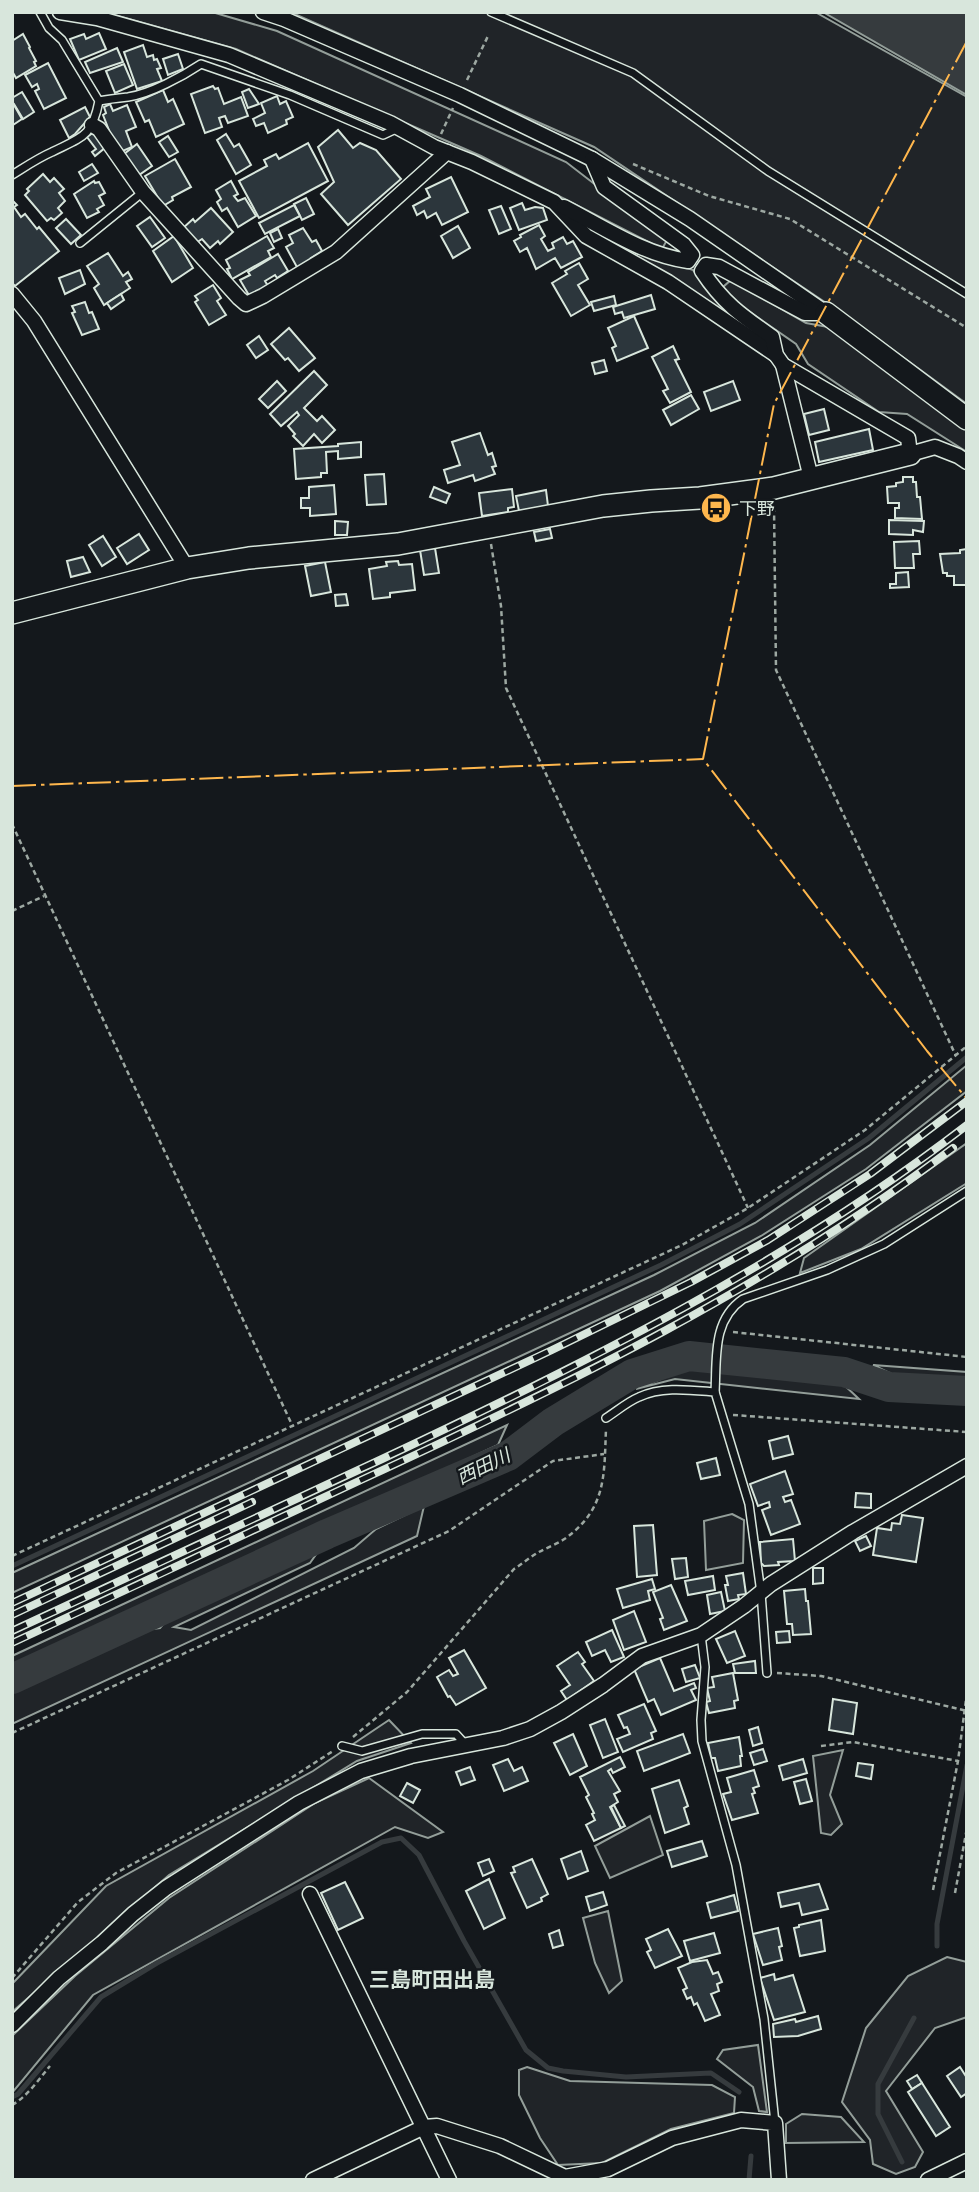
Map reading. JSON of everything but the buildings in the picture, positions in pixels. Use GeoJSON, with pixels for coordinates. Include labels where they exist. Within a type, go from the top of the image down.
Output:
{"type":"FeatureCollection","features":[{"type":"Feature","properties":{"kind":"street"},"geometry":{"type":"LineString","coordinates":[[60,12],[97,18],[229,55],[399,128],[645,249],[676,260],[688,261],[690,258]]}},
{"type":"Feature","properties":{"kind":"street"},"geometry":{"type":"LineString","coordinates":[[263,12],[460,95],[592,159],[690,219],[826,313],[967,419]]}},
{"type":"Feature","properties":{"kind":"street"},"geometry":{"type":"LineString","coordinates":[[92,125],[99,129],[143,192],[246,303],[263,296],[336,252],[441,149]]}},
{"type":"Feature","properties":{"kind":"street"},"geometry":{"type":"LineString","coordinates":[[592,159],[604,187],[684,245],[692,255],[690,258]]}},
{"type":"Feature","properties":{"kind":"street"},"geometry":{"type":"LineString","coordinates":[[554,202],[586,236],[667,282],[780,360],[908,439],[910,454]]}},
{"type":"Feature","properties":{"kind":"street"},"geometry":{"type":"LineString","coordinates":[[690,258],[704,268]]}},
{"type":"Feature","properties":{"kind":"street"},"geometry":{"type":"LineString","coordinates":[[704,268],[706,265],[719,267],[805,313],[826,313]]}},
{"type":"Feature","properties":{"kind":"street"},"geometry":{"type":"LineString","coordinates":[[704,268],[702,271],[713,289],[732,309],[772,337],[811,478]]}},
{"type":"Feature","properties":{"kind":"street"},"geometry":{"type":"LineString","coordinates":[[12,294],[41,333],[187,568]]}},
{"type":"Feature","properties":{"kind":"street"},"geometry":{"type":"LineString","coordinates":[[12,613],[187,568],[249,558],[398,544],[603,506],[701,498],[774,488],[934,447],[967,461]]}},
{"type":"Feature","properties":{"kind":"street"},"geometry":{"type":"LineString","coordinates":[[12,2025],[59,1978],[166,1888],[299,1803],[361,1771],[411,1756],[466,1746],[530,1729],[604,1685],[642,1656],[701,1635],[771,1584],[853,1532],[967,1466]]}},
{"type":"Feature","properties":{"kind":"street"},"geometry":{"type":"LineString","coordinates":[[310,1894],[449,2180]]}},
{"type":"Feature","properties":{"kind":"street"},"geometry":{"type":"LineString","coordinates":[[313,2180],[424,2127],[436,2126],[500,2146],[565,2177],[608,2169],[672,2138],[741,2120],[775,2123],[779,2180]]}},
{"type":"Feature","properties":{"kind":"street"},"geometry":{"type":"LineString","coordinates":[[928,2180],[967,2161]]}},
{"type":"Feature","properties":{"kind":"lane"},"geometry":{"type":"LineString","coordinates":[[12,175],[79,140],[92,125],[99,101],[62,40],[49,27],[40,12]]}},
{"type":"Feature","properties":{"kind":"lane"},"geometry":{"type":"LineString","coordinates":[[491,12],[634,74],[768,171],[967,294]]}},
{"type":"Feature","properties":{"kind":"lane"},"geometry":{"type":"LineString","coordinates":[[99,101],[129,97],[165,84],[201,64],[290,95],[383,135],[399,128]]}},
{"type":"Feature","properties":{"kind":"lane"},"geometry":{"type":"LineString","coordinates":[[79,243],[143,192]]}},
{"type":"Feature","properties":{"kind":"lane"},"geometry":{"type":"LineString","coordinates":[[767,1673],[761,1593],[748,1504],[715,1392],[719,1330],[731,1307],[743,1299],[827,1270],[884,1244],[967,1191]]}},
{"type":"Feature","properties":{"kind":"lane"},"geometry":{"type":"LineString","coordinates":[[606,1418],[653,1391],[715,1392]]}},
{"type":"Feature","properties":{"kind":"lane"},"geometry":{"type":"LineString","coordinates":[[701,1635],[705,1667],[702,1741],[738,1877],[764,2019],[775,2123]]}},
{"type":"Feature","properties":{"kind":"lane"},"geometry":{"type":"LineString","coordinates":[[342,1746],[362,1751],[422,1734],[456,1734],[466,1746]]}},
{"type":"Feature","properties":{"kind":"path"},"geometry":{"type":"LineString","coordinates":[[441,149],[460,95],[488,36]]}},
{"type":"Feature","properties":{"kind":"path"},"geometry":{"type":"LineString","coordinates":[[633,164],[709,196],[790,219],[967,328]]}},
{"type":"Feature","properties":{"kind":"path"},"geometry":{"type":"LineString","coordinates":[[774,488],[776,670],[956,1055]]}},
{"type":"Feature","properties":{"kind":"path"},"geometry":{"type":"LineString","coordinates":[[488,528],[500,606],[506,688],[748,1208]]}},
{"type":"Feature","properties":{"kind":"path"},"geometry":{"type":"LineString","coordinates":[[12,824],[293,1427]]}},
{"type":"Feature","properties":{"kind":"path"},"geometry":{"type":"LineString","coordinates":[[12,911],[45,895]]}},
{"type":"Feature","properties":{"kind":"path"},"geometry":{"type":"LineString","coordinates":[[12,1556],[682,1245],[748,1208],[865,1130],[967,1046]]}},
{"type":"Feature","properties":{"kind":"path"},"geometry":{"type":"LineString","coordinates":[[719,1330],[967,1357]]}},
{"type":"Feature","properties":{"kind":"path"},"geometry":{"type":"LineString","coordinates":[[722,1414],[967,1433]]}},
{"type":"Feature","properties":{"kind":"path"},"geometry":{"type":"LineString","coordinates":[[12,1978],[78,1902],[116,1873],[288,1780],[342,1746],[407,1692],[514,1569],[565,1538],[586,1521],[597,1505],[604,1481],[606,1418]]}},
{"type":"Feature","properties":{"kind":"path"},"geometry":{"type":"LineString","coordinates":[[12,1733],[449,1531],[553,1461],[605,1454]]}},
{"type":"Feature","properties":{"kind":"path"},"geometry":{"type":"LineString","coordinates":[[767,1673],[821,1676],[965,1710]]}},
{"type":"Feature","properties":{"kind":"path"},"geometry":{"type":"LineString","coordinates":[[933,1890],[958,1761],[967,1692]]}},
{"type":"Feature","properties":{"kind":"path"},"geometry":{"type":"LineString","coordinates":[[821,1746],[853,1741],[958,1761]]}},
{"type":"Feature","properties":{"kind":"path"},"geometry":{"type":"LineString","coordinates":[[955,1894],[967,1828]]}},
{"type":"Feature","properties":{"kind":"path"},"geometry":{"type":"LineString","coordinates":[[12,2105],[31,2089],[50,2066]]}},
{"type":"Feature","properties":{"kind":"shaded area"},"geometry":{"type":"Polygon","coordinates":[[[104,12],[212,12],[277,31],[566,162],[667,240],[662,249],[481,156],[236,49],[104,12]]]}},
{"type":"Feature","properties":{"kind":"shaded area"},"geometry":{"type":"Polygon","coordinates":[[[290,12],[815,12],[967,97],[967,404],[859,325],[594,147],[290,12]]]}},
{"type":"Feature","properties":{"kind":"shaded area"},"geometry":{"type":"Polygon","coordinates":[[[823,12],[967,12],[967,95],[823,12]]]}},
{"type":"Feature","properties":{"kind":"shaded area"},"geometry":{"type":"Polygon","coordinates":[[[616,243],[693,270],[734,320],[616,243]]]}},
{"type":"Feature","properties":{"kind":"shaded area"},"geometry":{"type":"Polygon","coordinates":[[[731,280],[806,323],[828,327],[967,427],[967,452],[907,414],[879,412],[808,364],[796,344],[734,301],[723,287],[731,280]]]}},
{"type":"Feature","properties":{"kind":"shaded area"},"geometry":{"type":"Polygon","coordinates":[[[967,1065],[967,1091],[866,1169],[761,1236],[660,1291],[12,1593],[12,1573],[654,1275],[755,1223],[870,1145],[967,1065]]]}},
{"type":"Feature","properties":{"kind":"shaded area"},"geometry":{"type":"Polygon","coordinates":[[[967,1143],[967,1183],[861,1249],[800,1273],[804,1258],[967,1143]]]}},
{"type":"Feature","properties":{"kind":"shaded area"},"geometry":{"type":"Polygon","coordinates":[[[873,1365],[967,1372],[967,1383],[906,1381],[873,1365]]]}},
{"type":"Feature","properties":{"kind":"shaded area"},"geometry":{"type":"Polygon","coordinates":[[[688,1368],[841,1382],[859,1399],[675,1379],[636,1389],[688,1368]]]}},
{"type":"Feature","properties":{"kind":"shaded area"},"geometry":{"type":"Polygon","coordinates":[[[507,1425],[498,1445],[12,1670],[12,1656],[507,1425]]]}},
{"type":"Feature","properties":{"kind":"shaded area"},"geometry":{"type":"Polygon","coordinates":[[[424,1506],[417,1536],[12,1724],[12,1686],[128,1632],[160,1628],[177,1608],[327,1539],[310,1563],[174,1627],[191,1630],[354,1548],[376,1529],[424,1506]]]}},
{"type":"Feature","properties":{"kind":"shaded area"},"geometry":{"type":"Polygon","coordinates":[[[732,1514],[744,1520],[743,1563],[706,1570],[704,1521],[732,1514]]]}},
{"type":"Feature","properties":{"kind":"shaded area"},"geometry":{"type":"Polygon","coordinates":[[[389,1720],[411,1743],[357,1761],[169,1875],[12,2012],[12,1984],[106,1886],[313,1771],[389,1720]]]}},
{"type":"Feature","properties":{"kind":"shaded area"},"geometry":{"type":"Polygon","coordinates":[[[843,1750],[830,1795],[842,1824],[831,1835],[821,1833],[813,1756],[843,1750]]]}},
{"type":"Feature","properties":{"kind":"shaded area"},"geometry":{"type":"Polygon","coordinates":[[[369,1778],[443,1832],[428,1838],[395,1827],[93,1995],[12,2093],[12,2036],[75,1976],[169,1898],[315,1803],[369,1778]]]}},
{"type":"Feature","properties":{"kind":"shaded area"},"geometry":{"type":"Polygon","coordinates":[[[650,1816],[663,1855],[610,1878],[595,1846],[650,1816]]]}},
{"type":"Feature","properties":{"kind":"shaded area"},"geometry":{"type":"Polygon","coordinates":[[[608,1911],[622,1981],[609,1993],[595,1963],[583,1918],[608,1911]]]}},
{"type":"Feature","properties":{"kind":"shaded area"},"geometry":{"type":"Polygon","coordinates":[[[947,1957],[967,1962],[967,2017],[935,2028],[886,2091],[923,2152],[915,2167],[896,2174],[873,2164],[870,2140],[842,2102],[866,2028],[908,1976],[947,1957]]]}},
{"type":"Feature","properties":{"kind":"shaded area"},"geometry":{"type":"Polygon","coordinates":[[[758,2045],[767,2112],[759,2111],[753,2087],[717,2059],[723,2050],[758,2045]]]}},
{"type":"Feature","properties":{"kind":"shaded area"},"geometry":{"type":"Polygon","coordinates":[[[527,2067],[570,2081],[712,2085],[735,2097],[734,2113],[671,2129],[602,2163],[558,2165],[540,2138],[519,2095],[519,2070],[527,2067]]]}},
{"type":"Feature","properties":{"kind":"shaded area"},"geometry":{"type":"Polygon","coordinates":[[[802,2114],[841,2117],[864,2142],[786,2143],[786,2124],[802,2114]]]}},
{"type":"Feature","properties":{"kind":"waterway"},"geometry":{"type":"LineString","coordinates":[[12,1566],[661,1265],[740,1224],[869,1138],[967,1057]]}},
{"type":"Feature","properties":{"kind":"waterway","name":"西田川"},"geometry":{"type":"LineString","coordinates":[[12,1679],[327,1534],[508,1456],[553,1422],[632,1374],[689,1356],[844,1372],[889,1387],[967,1391]]}},
{"type":"Feature","properties":{"kind":"waterway"},"geometry":{"type":"LineString","coordinates":[[937,1946],[937,1924],[967,1765]]}},
{"type":"Feature","properties":{"kind":"waterway"},"geometry":{"type":"LineString","coordinates":[[12,2097],[18,2094],[101,1997],[157,1963],[382,1842],[401,1838],[419,1855],[526,2050],[548,2068],[626,2077],[711,2073],[739,2092]]}},
{"type":"Feature","properties":{"kind":"waterway"},"geometry":{"type":"LineString","coordinates":[[902,2162],[878,2114],[878,2084],[914,2018]]}},
{"type":"Feature","properties":{"kind":"waterway"},"geometry":{"type":"LineString","coordinates":[[749,2180],[751,2156]]}},
{"type":"Feature","properties":{"kind":"railway"},"geometry":{"type":"LineString","coordinates":[[12,1603],[691,1282],[768,1240],[870,1174],[967,1101]]}},
{"type":"Feature","properties":{"kind":"railway"},"geometry":{"type":"LineString","coordinates":[[12,1631],[382,1459],[610,1348],[684,1308],[829,1222],[967,1125]]}},
{"type":"Feature","properties":{"kind":"railway"},"geometry":{"type":"LineString","coordinates":[[12,1643],[439,1444],[666,1330],[812,1245],[953,1148]]}},
{"type":"Feature","properties":{"kind":"railway"},"geometry":{"type":"LineString","coordinates":[[12,1615],[252,1502]]}},
{"type":"Feature","properties":{"kind":"power"},"geometry":{"type":"LineString","coordinates":[[967,41],[774,404],[703,759],[927,1051],[967,1099]]}},
{"type":"Feature","properties":{"kind":"power"},"geometry":{"type":"LineString","coordinates":[[12,786],[703,759]]}},
{"type":"Feature","properties":{"kind":"place","name":"下野"},"geometry":{"type":"Point","coordinates":[716,508]}},
{"type":"Feature","properties":{"kind":"district","name":"三島町田出島"},"geometry":{"type":"Point","coordinates":[432,1979]}}]}
